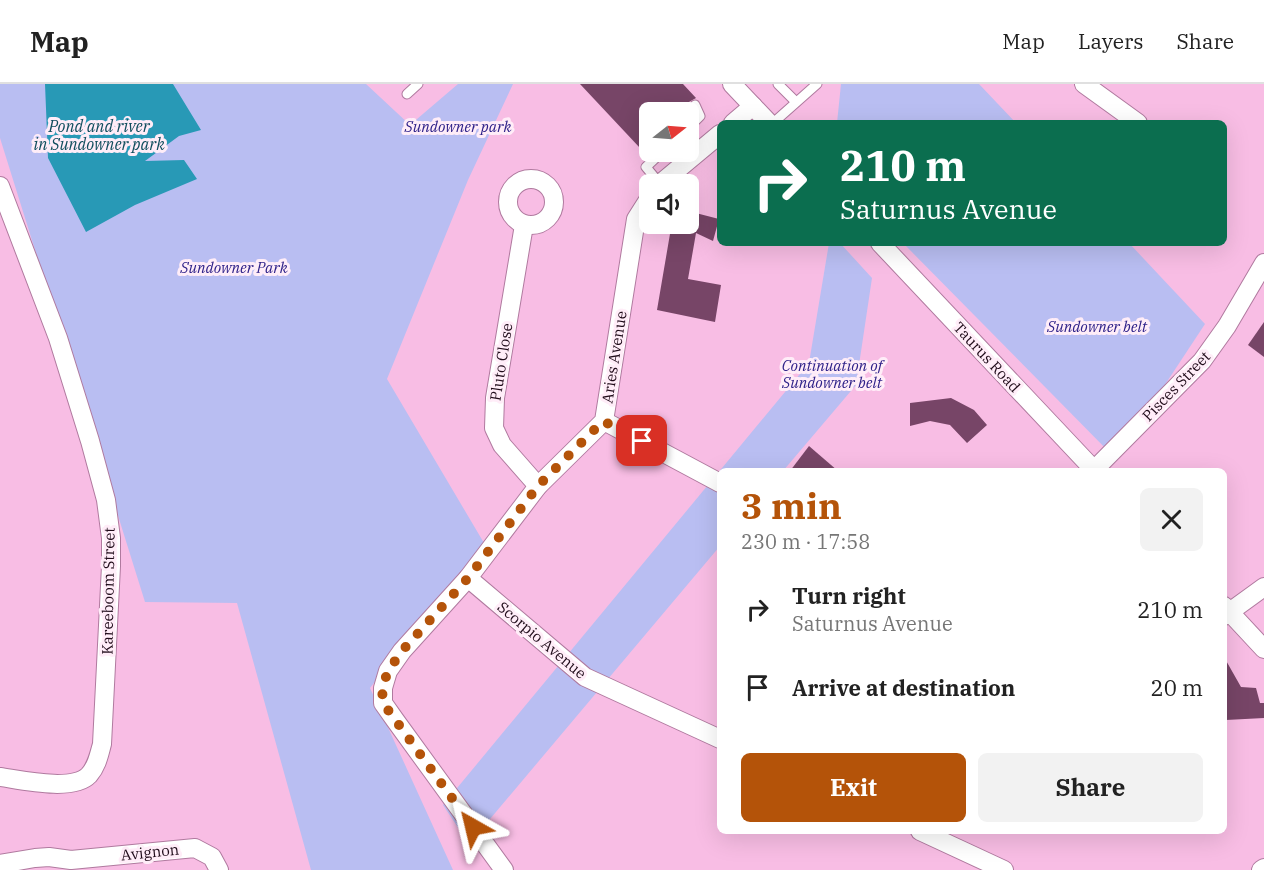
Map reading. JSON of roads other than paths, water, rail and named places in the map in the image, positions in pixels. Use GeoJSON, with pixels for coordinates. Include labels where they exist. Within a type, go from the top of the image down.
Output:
{"type":"FeatureCollection","features":[{"type":"Feature","properties":{"kind":"street"},"geometry":{"type":"LineString","coordinates":[[732,84],[768,120]]}},
{"type":"Feature","properties":{"kind":"street"},"geometry":{"type":"LineString","coordinates":[[1084,84],[1134,120]]}},
{"type":"Feature","properties":{"kind":"street"},"geometry":{"type":"LineString","coordinates":[[737,120],[753,106]]}},
{"type":"Feature","properties":{"kind":"street"},"geometry":{"type":"LineString","coordinates":[[672,174],[717,136]]}},
{"type":"Feature","properties":{"kind":"street","name":"Kareeboom Street"},"geometry":{"type":"LineString","coordinates":[[0,186],[65,361],[106,500],[111,538],[102,744],[97,762],[86,778],[68,783],[42,783],[0,777]]}},
{"type":"Feature","properties":{"kind":"street","name":"Aries Avenue"},"geometry":{"type":"LineString","coordinates":[[504,870],[383,703],[382,688],[388,671],[402,651],[468,578],[538,486],[603,421],[636,219],[639,214]]}},
{"type":"Feature","properties":{"kind":"street","name":"Pluto Close"},"geometry":{"type":"LineString","coordinates":[[524,225],[495,398],[494,428],[502,445],[538,486]]}},
{"type":"Feature","properties":{"kind":"street","name":"Taurus Road"},"geometry":{"type":"LineString","coordinates":[[883,246],[1093,468]]}},
{"type":"Feature","properties":{"kind":"street","name":"Pisces Street"},"geometry":{"type":"LineString","coordinates":[[1097,468],[1203,361],[1227,326],[1264,263]]}},
{"type":"Feature","properties":{"kind":"street"},"geometry":{"type":"LineString","coordinates":[[603,421],[717,481]]}},
{"type":"Feature","properties":{"kind":"street","name":"Scorpio Avenue"},"geometry":{"type":"LineString","coordinates":[[468,578],[566,664],[585,677],[717,738]]}},
{"type":"Feature","properties":{"kind":"street"},"geometry":{"type":"LineString","coordinates":[[1227,610],[1264,587]]}},
{"type":"Feature","properties":{"kind":"street"},"geometry":{"type":"LineString","coordinates":[[1227,612],[1264,649]]}},
{"type":"Feature","properties":{"kind":"street"},"geometry":{"type":"LineString","coordinates":[[926,834],[1004,870]]}},
{"type":"Feature","properties":{"kind":"street","name":"Avignon"},"geometry":{"type":"LineString","coordinates":[[0,864],[49,857],[72,865],[195,848],[212,857],[219,870]]}},
{"type":"Feature","properties":{"kind":"lane"},"geometry":{"type":"LineString","coordinates":[[407,94],[418,84]]}},
{"type":"Feature","properties":{"kind":"lane"},"geometry":{"type":"LineString","coordinates":[[778,84],[796,102]]}},
{"type":"Feature","properties":{"kind":"lane"},"geometry":{"type":"LineString","coordinates":[[775,120],[817,84]]}},
{"type":"Feature","properties":{"kind":"lane"},"geometry":{"type":"LineString","coordinates":[[651,162],[646,167],[652,174]]}},
{"type":"Feature","properties":{"kind":"water","name":"Pond and river in Sundowner park"},"geometry":{"type":"Polygon","coordinates":[[[45,84],[173,84],[201,130],[179,136],[145,161],[184,160],[197,179],[135,205],[86,232],[48,158],[45,84]]]}},
{"type":"Feature","properties":{"kind":"park label","name":"Sundowner park"},"geometry":{"type":"Point","coordinates":[458,126]}},
{"type":"Feature","properties":{"kind":"park label","name":"Sundowner Park"},"geometry":{"type":"Point","coordinates":[234,267]}},
{"type":"Feature","properties":{"kind":"park label","name":"Sundowner belt"},"geometry":{"type":"Point","coordinates":[1097,326]}},
{"type":"Feature","properties":{"kind":"park label","name":"Continuation of Sundowner belt"},"geometry":{"type":"Point","coordinates":[832,374]}}]}
